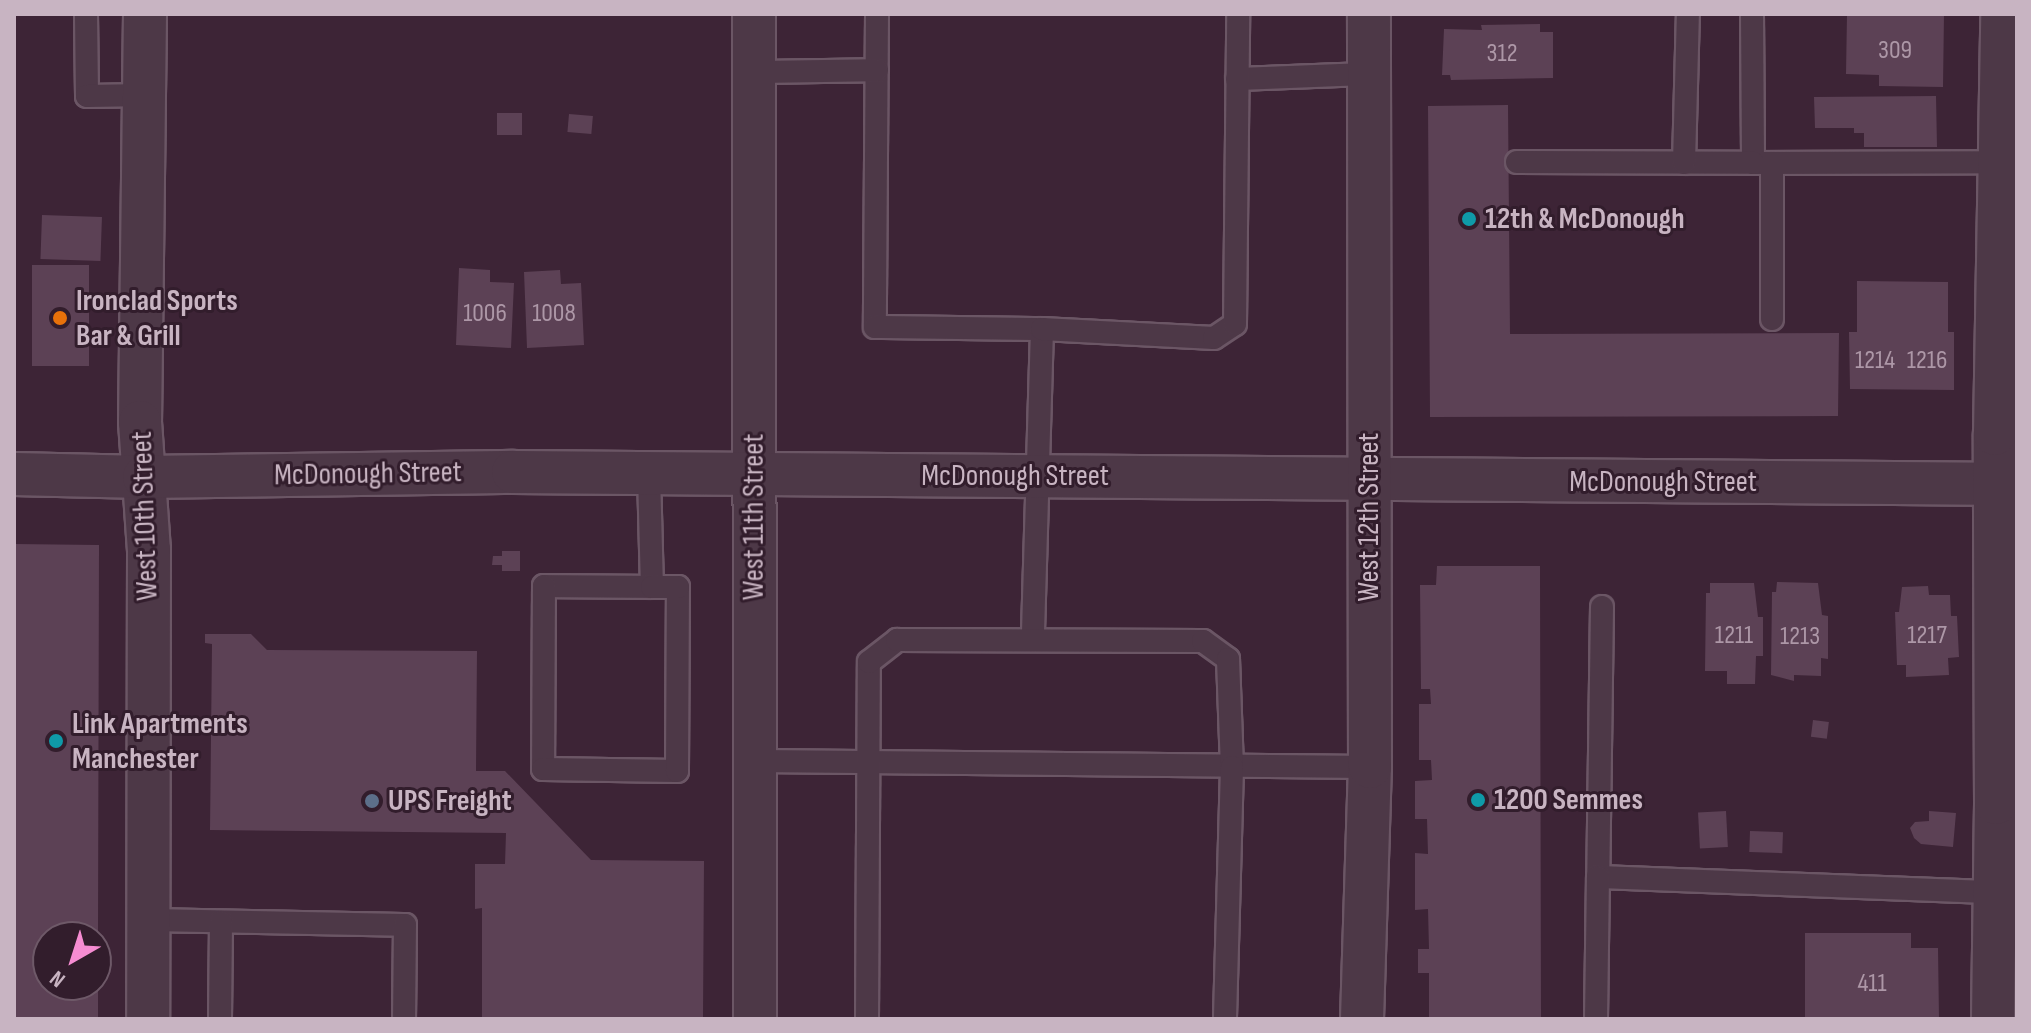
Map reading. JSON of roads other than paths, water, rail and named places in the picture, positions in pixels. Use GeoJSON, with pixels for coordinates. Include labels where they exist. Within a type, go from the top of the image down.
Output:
{"type":"FeatureCollection","features":[{"type":"Feature","properties":{"kind":"street","name":"West 10th Street"},"geometry":{"type":"LineString","coordinates":[[145,14],[140,422],[149,550],[148,1019]]}},
{"type":"Feature","properties":{"kind":"street","name":"West 11th Street"},"geometry":{"type":"LineString","coordinates":[[754,14],[755,1019]]}},
{"type":"Feature","properties":{"kind":"street","name":"West 12th Street"},"geometry":{"type":"LineString","coordinates":[[1362,1019],[1370,767],[1369,14]]}},
{"type":"Feature","properties":{"kind":"street"},"geometry":{"type":"LineString","coordinates":[[1993,1019],[1996,892],[2007,802],[2009,215],[2002,162],[2007,40]]}},
{"type":"Feature","properties":{"kind":"street","name":"McDonough Street"},"geometry":{"type":"LineString","coordinates":[[14,474],[144,477],[753,474],[2006,484]]}},
{"type":"Feature","properties":{"kind":"lane"},"geometry":{"type":"LineString","coordinates":[[86,14],[87,96],[146,95]]}},
{"type":"Feature","properties":{"kind":"lane"},"geometry":{"type":"LineString","coordinates":[[877,14],[875,327],[1042,329],[1214,338],[1235,324],[1238,14]]}},
{"type":"Feature","properties":{"kind":"lane"},"geometry":{"type":"LineString","coordinates":[[1684,163],[1688,14]]}},
{"type":"Feature","properties":{"kind":"lane"},"geometry":{"type":"LineString","coordinates":[[1752,14],[1772,319]]}},
{"type":"Feature","properties":{"kind":"lane"},"geometry":{"type":"LineString","coordinates":[[754,72],[877,70]]}},
{"type":"Feature","properties":{"kind":"lane"},"geometry":{"type":"LineString","coordinates":[[1237,79],[1367,74]]}},
{"type":"Feature","properties":{"kind":"lane"},"geometry":{"type":"LineString","coordinates":[[1517,162],[2002,162]]}},
{"type":"Feature","properties":{"kind":"lane"},"geometry":{"type":"LineString","coordinates":[[1033,640],[1042,329]]}},
{"type":"Feature","properties":{"kind":"lane"},"geometry":{"type":"LineString","coordinates":[[649,474],[652,587]]}},
{"type":"Feature","properties":{"kind":"lane"},"geometry":{"type":"LineString","coordinates":[[544,586],[652,587],[678,587],[677,771],[543,769],[544,586]]}},
{"type":"Feature","properties":{"kind":"lane"},"geometry":{"type":"LineString","coordinates":[[1596,1019],[1602,607]]}},
{"type":"Feature","properties":{"kind":"lane"},"geometry":{"type":"LineString","coordinates":[[867,1019],[869,662],[897,640],[1203,641],[1228,659],[1232,767],[1225,1019]]}},
{"type":"Feature","properties":{"kind":"lane"},"geometry":{"type":"LineString","coordinates":[[757,761],[1370,767]]}},
{"type":"Feature","properties":{"kind":"lane"},"geometry":{"type":"LineString","coordinates":[[1598,877],[1996,892]]}},
{"type":"Feature","properties":{"kind":"lane"},"geometry":{"type":"LineString","coordinates":[[149,920],[405,925],[404,1019]]}},
{"type":"Feature","properties":{"kind":"lane"},"geometry":{"type":"LineString","coordinates":[[220,1019],[221,922]]}},
{"type":"Feature","properties":{"kind":"place","name":"12th & McDonough"},"geometry":{"type":"Point","coordinates":[1469,219]}},
{"type":"Feature","properties":{"kind":"place","name":"Ironclad Sports Bar & Grill"},"geometry":{"type":"Point","coordinates":[60,318]}},
{"type":"Feature","properties":{"kind":"place","name":"Link Apartments Manchester"},"geometry":{"type":"Point","coordinates":[56,741]}},
{"type":"Feature","properties":{"kind":"place","name":"1200 Semmes"},"geometry":{"type":"Point","coordinates":[1478,800]}},
{"type":"Feature","properties":{"kind":"place","name":"UPS Freight"},"geometry":{"type":"Point","coordinates":[372,801]}}]}
